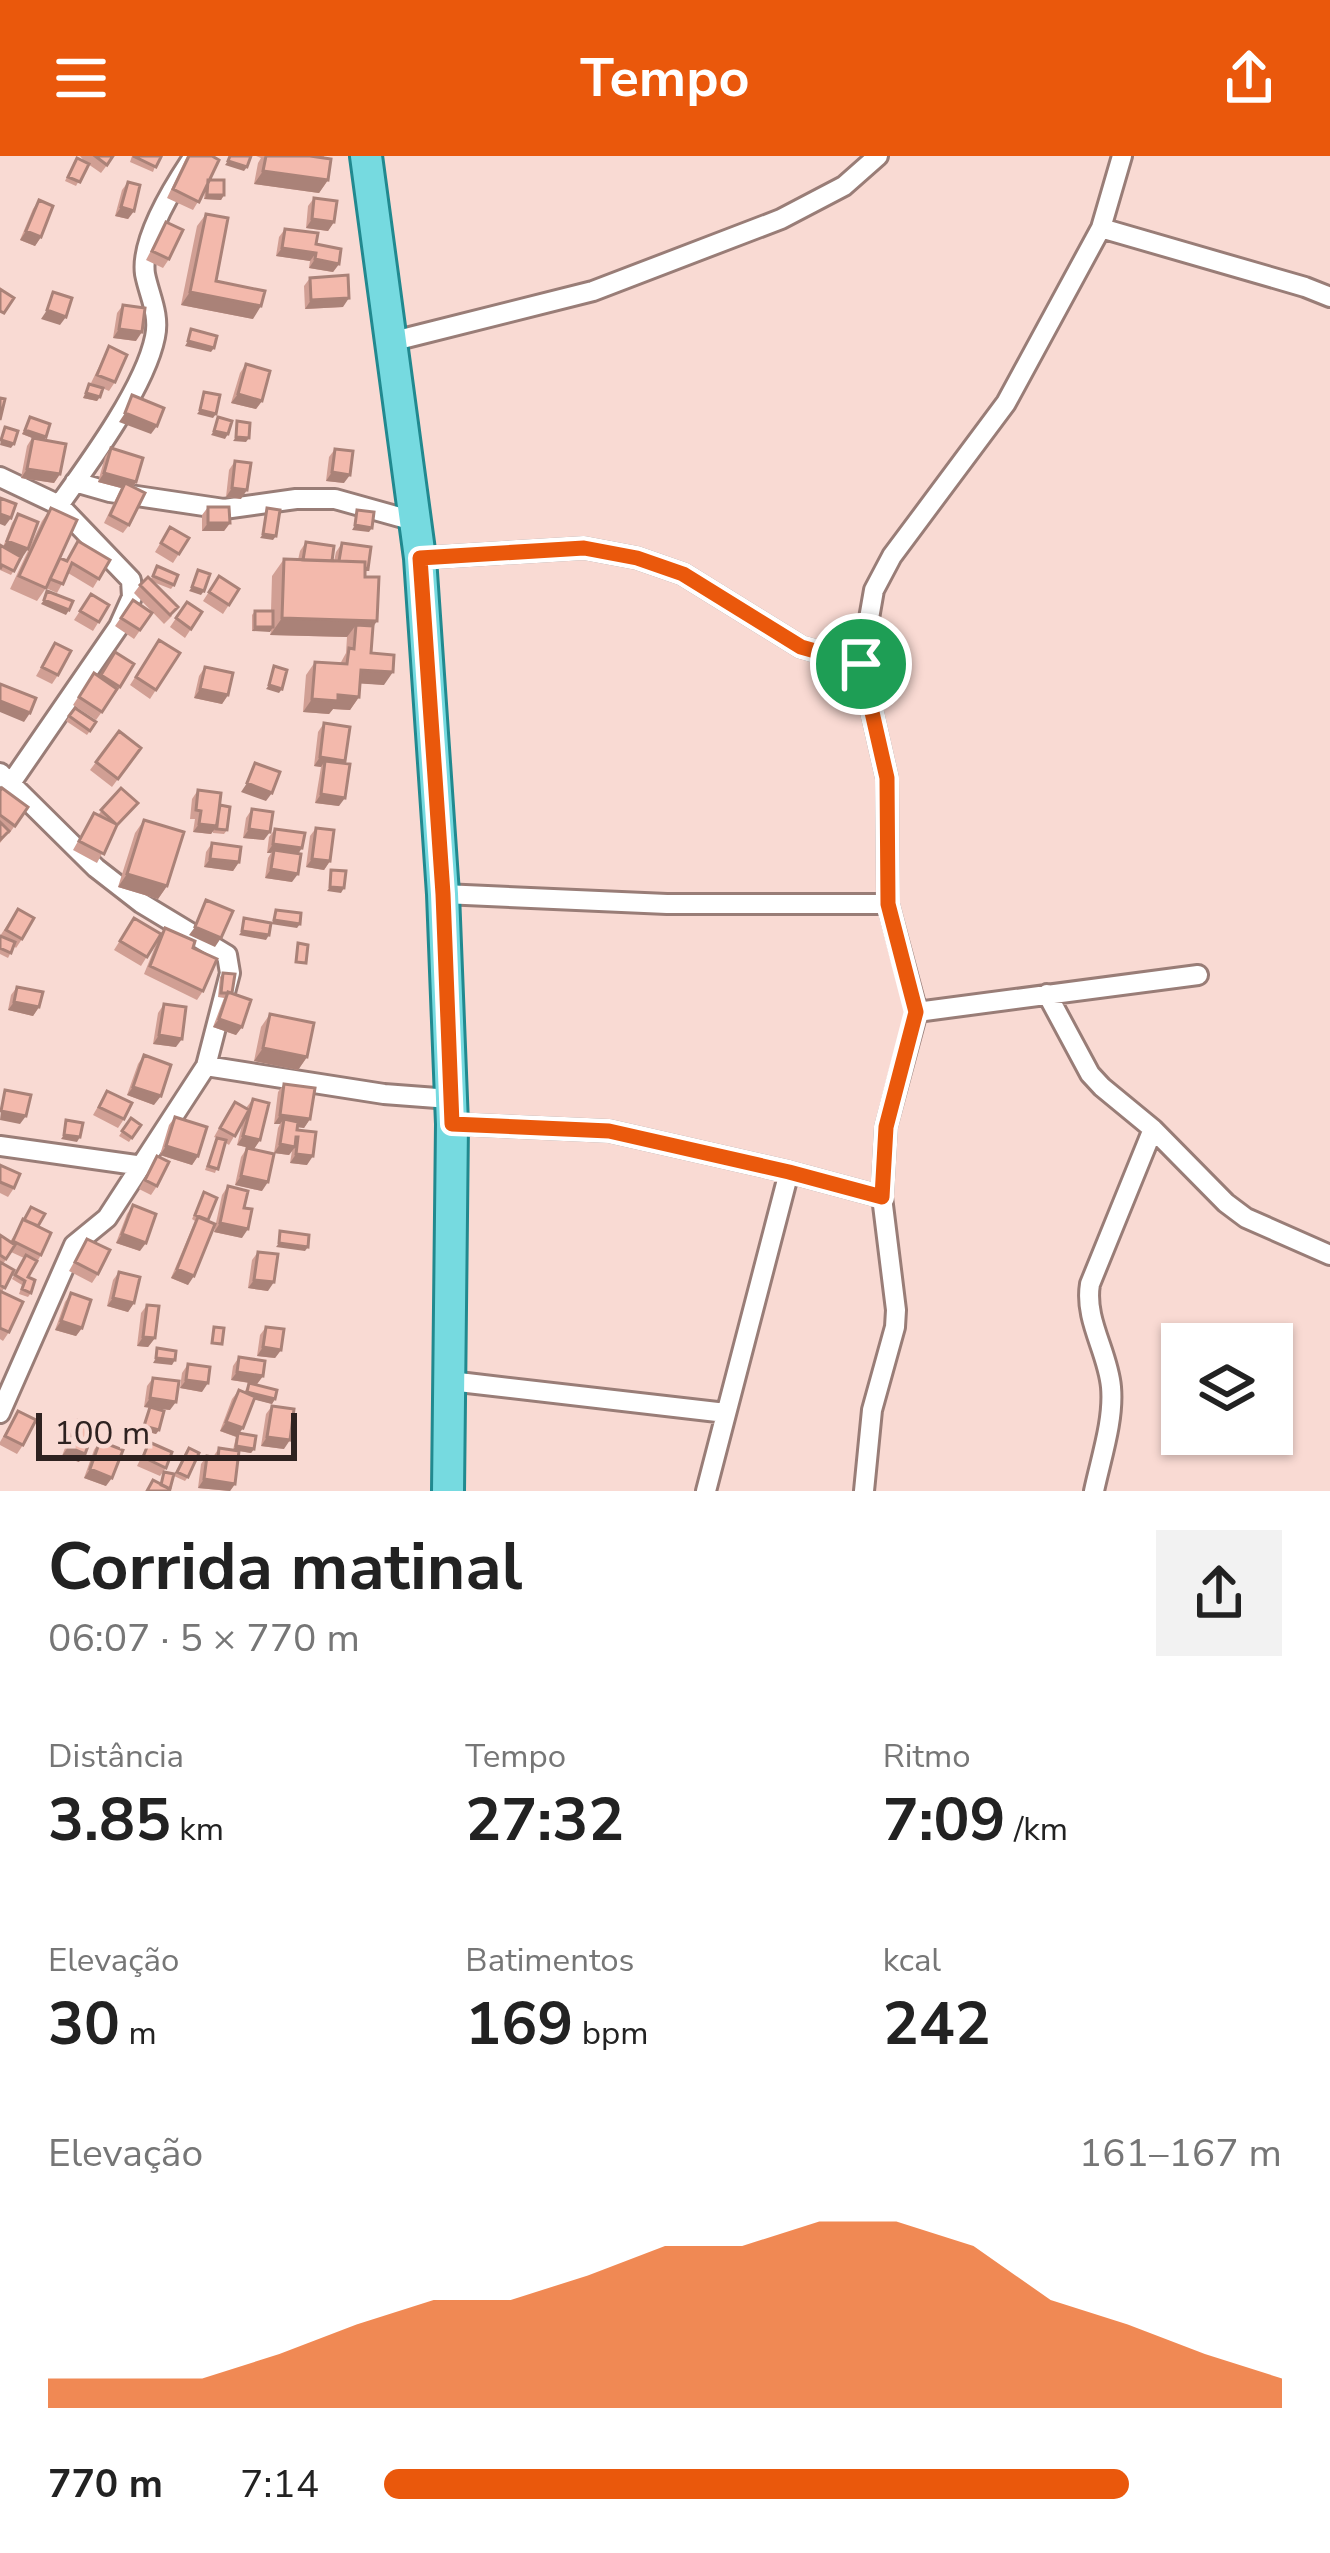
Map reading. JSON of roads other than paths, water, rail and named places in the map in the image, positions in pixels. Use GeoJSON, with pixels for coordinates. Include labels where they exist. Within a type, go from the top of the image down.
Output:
{"type":"FeatureCollection","features":[{"type":"Feature","properties":{"kind":"main road"},"geometry":{"type":"LineString","coordinates":[[366,156],[420,558],[443,894],[451,1112],[448,1491]]}},
{"type":"Feature","properties":{"kind":"street"},"geometry":{"type":"LineString","coordinates":[[59,505],[142,376],[156,333],[155,303],[144,270],[166,197],[194,156]]}},
{"type":"Feature","properties":{"kind":"street"},"geometry":{"type":"LineString","coordinates":[[390,342],[593,291],[781,219],[844,186],[878,156]]}},
{"type":"Feature","properties":{"kind":"street"},"geometry":{"type":"LineString","coordinates":[[865,1491],[872,1410],[896,1310],[882,1197],[886,1127],[916,1012],[888,904],[887,778],[861,664],[874,590],[892,556],[1006,403],[1101,228],[1122,156]]}},
{"type":"Feature","properties":{"kind":"street"},"geometry":{"type":"LineString","coordinates":[[1101,228],[1330,297]]}},
{"type":"Feature","properties":{"kind":"street"},"geometry":{"type":"LineString","coordinates":[[0,477],[59,505],[131,580],[132,597],[118,626],[5,778],[96,868],[227,955],[230,974],[206,1066],[107,1218],[74,1245],[0,1413]]}},
{"type":"Feature","properties":{"kind":"street"},"geometry":{"type":"LineString","coordinates":[[75,482],[224,509],[335,499],[414,521]]}},
{"type":"Feature","properties":{"kind":"street"},"geometry":{"type":"LineString","coordinates":[[420,558],[584,548],[637,558],[683,574],[801,647],[861,664]]}},
{"type":"Feature","properties":{"kind":"street"},"geometry":{"type":"LineString","coordinates":[[443,894],[667,904],[888,904]]}},
{"type":"Feature","properties":{"kind":"street"},"geometry":{"type":"LineString","coordinates":[[916,1012],[1198,975]]}},
{"type":"Feature","properties":{"kind":"street"},"geometry":{"type":"LineString","coordinates":[[1047,994],[1090,1074],[1226,1203],[1246,1218],[1330,1255]]}},
{"type":"Feature","properties":{"kind":"street"},"geometry":{"type":"LineString","coordinates":[[206,1066],[384,1094],[451,1112],[609,1131],[882,1197]]}},
{"type":"Feature","properties":{"kind":"street"},"geometry":{"type":"LineString","coordinates":[[1094,1491],[1112,1389],[1088,1296],[1153,1129]]}},
{"type":"Feature","properties":{"kind":"street"},"geometry":{"type":"LineString","coordinates":[[0,1146],[143,1166]]}},
{"type":"Feature","properties":{"kind":"street"},"geometry":{"type":"LineString","coordinates":[[706,1491],[789,1172]]}},
{"type":"Feature","properties":{"kind":"street"},"geometry":{"type":"LineString","coordinates":[[449,1381],[726,1413]]}}]}
